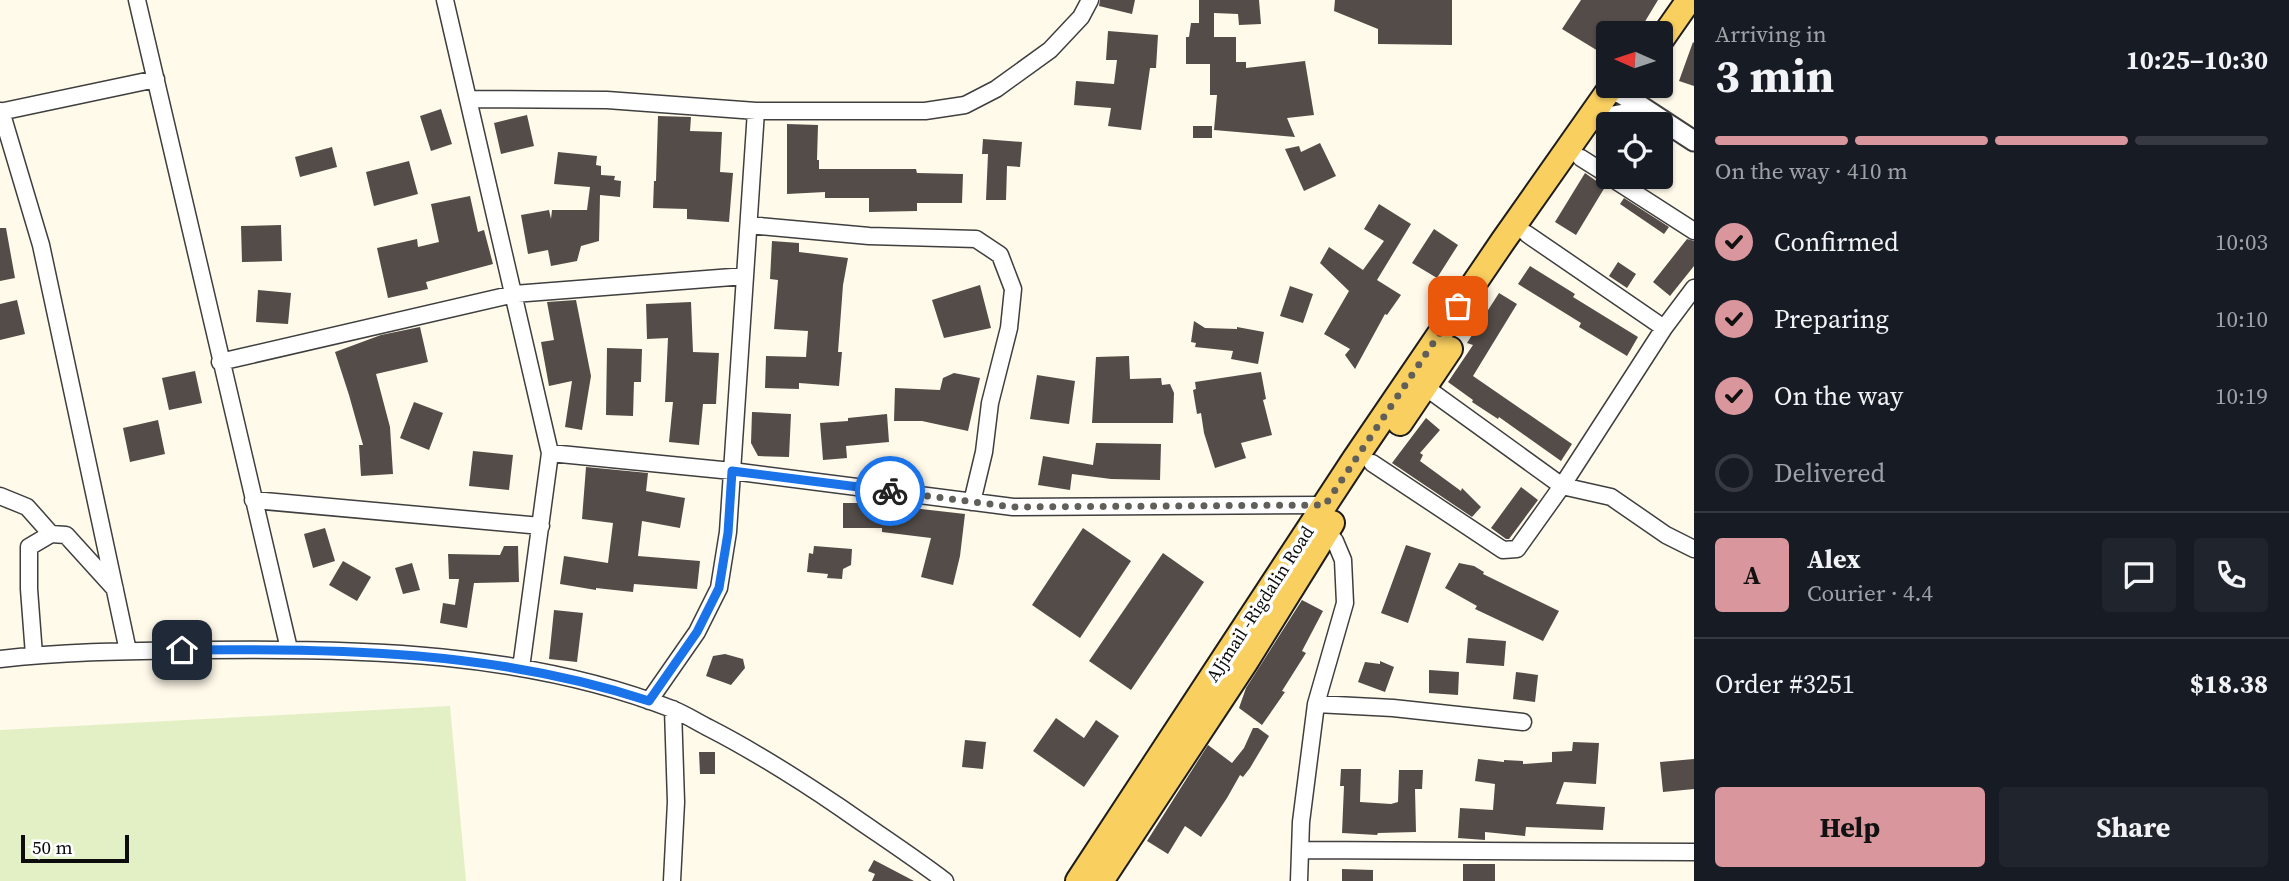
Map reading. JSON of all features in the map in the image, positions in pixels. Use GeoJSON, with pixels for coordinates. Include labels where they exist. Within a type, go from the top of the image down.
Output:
{"type":"FeatureCollection","features":[{"type":"Feature","properties":{"kind":"main road"},"geometry":{"type":"LineString","coordinates":[[1657,21],[1671,0]]}},
{"type":"Feature","properties":{"kind":"main road"},"geometry":{"type":"LineString","coordinates":[[1673,23],[1689,0]]}},
{"type":"Feature","properties":{"kind":"main road","name":"AJjmail -Rigdalin Road"},"geometry":{"type":"LineString","coordinates":[[1078,881],[1325,505],[1503,241],[1611,98]]}},
{"type":"Feature","properties":{"kind":"main road","name":"AJjmail -Rigdalin Road"},"geometry":{"type":"LineString","coordinates":[[1101,881],[1245,663],[1326,532],[1596,134]]}},
{"type":"Feature","properties":{"kind":"street"},"geometry":{"type":"LineString","coordinates":[[137,0],[289,649]]}},
{"type":"Feature","properties":{"kind":"street"},"geometry":{"type":"LineString","coordinates":[[445,0],[550,453],[521,668]]}},
{"type":"Feature","properties":{"kind":"street"},"geometry":{"type":"LineString","coordinates":[[468,99],[607,100],[756,111],[925,111],[965,105],[996,89],[1050,50],[1081,17],[1090,0]]}},
{"type":"Feature","properties":{"kind":"street"},"geometry":{"type":"LineString","coordinates":[[128,651],[41,245],[1,118],[156,79]]}},
{"type":"Feature","properties":{"kind":"street"},"geometry":{"type":"LineString","coordinates":[[1631,98],[1694,141]]}},
{"type":"Feature","properties":{"kind":"street"},"geometry":{"type":"LineString","coordinates":[[649,701],[697,632],[719,588],[728,533],[756,111]]}},
{"type":"Feature","properties":{"kind":"street"},"geometry":{"type":"LineString","coordinates":[[1673,141],[1694,156]]}},
{"type":"Feature","properties":{"kind":"street"},"geometry":{"type":"LineString","coordinates":[[1581,158],[1596,168]]}},
{"type":"Feature","properties":{"kind":"street"},"geometry":{"type":"LineString","coordinates":[[1629,189],[1694,231]]}},
{"type":"Feature","properties":{"kind":"street"},"geometry":{"type":"LineString","coordinates":[[749,225],[869,236],[976,239],[1000,255],[1013,289],[1009,328],[990,403],[984,452],[972,502]]}},
{"type":"Feature","properties":{"kind":"street"},"geometry":{"type":"LineString","coordinates":[[1527,234],[1664,328]]}},
{"type":"Feature","properties":{"kind":"street"},"geometry":{"type":"LineString","coordinates":[[220,362],[514,294],[746,276]]}},
{"type":"Feature","properties":{"kind":"street"},"geometry":{"type":"LineString","coordinates":[[1372,463],[1503,550],[1517,549],[1562,486],[1664,328],[1694,288]]}},
{"type":"Feature","properties":{"kind":"street"},"geometry":{"type":"LineString","coordinates":[[1425,387],[1562,486],[1612,497],[1666,536],[1694,548]]}},
{"type":"Feature","properties":{"kind":"street"},"geometry":{"type":"LineString","coordinates":[[550,453],[732,471],[1013,507],[1325,505]]}},
{"type":"Feature","properties":{"kind":"street"},"geometry":{"type":"LineString","coordinates":[[0,496],[27,507],[51,534]]}},
{"type":"Feature","properties":{"kind":"street"},"geometry":{"type":"LineString","coordinates":[[253,500],[541,526]]}},
{"type":"Feature","properties":{"kind":"street"},"geometry":{"type":"LineString","coordinates":[[1299,881],[1301,822],[1317,704],[1345,603],[1343,561],[1335,541],[1326,532]]}},
{"type":"Feature","properties":{"kind":"street"},"geometry":{"type":"LineString","coordinates":[[34,655],[29,547],[51,534],[66,535],[115,589]]}},
{"type":"Feature","properties":{"kind":"street"},"geometry":{"type":"LineString","coordinates":[[0,659],[128,651],[354,650],[521,668],[570,678],[673,709],[743,745],[787,771],[945,881]]}},
{"type":"Feature","properties":{"kind":"street"},"geometry":{"type":"LineString","coordinates":[[1317,704],[1393,708],[1523,722]]}},
{"type":"Feature","properties":{"kind":"street"},"geometry":{"type":"LineString","coordinates":[[671,881],[676,802],[673,709]]}},
{"type":"Feature","properties":{"kind":"street"},"geometry":{"type":"LineString","coordinates":[[1300,850],[1694,852]]}},
{"type":"Feature","properties":{"kind":"green space"},"geometry":{"type":"Polygon","coordinates":[[[450,706],[466,881],[0,881],[0,730],[450,706]]]}},
{"type":"Feature","properties":{"kind":"building"},"geometry":{"type":"Polygon","coordinates":[[[1100,0],[1135,0],[1132,14],[1099,6],[1100,0]]]}},
{"type":"Feature","properties":{"kind":"building"},"geometry":{"type":"Polygon","coordinates":[[[1199,0],[1259,0],[1261,24],[1239,25],[1238,14],[1214,13],[1214,37],[1236,37],[1236,62],[1246,62],[1246,68],[1305,61],[1314,115],[1287,118],[1295,137],[1214,130],[1217,95],[1210,95],[1210,64],[1186,64],[1186,37],[1189,37],[1191,23],[1199,23],[1199,0]]]}},
{"type":"Feature","properties":{"kind":"building"},"geometry":{"type":"Polygon","coordinates":[[[1335,0],[1452,0],[1452,45],[1378,44],[1378,29],[1334,11],[1335,0]]]}},
{"type":"Feature","properties":{"kind":"building"},"geometry":{"type":"Polygon","coordinates":[[[1581,0],[1658,0],[1645,21],[1596,21],[1596,50],[1562,29],[1581,0]]]}},
{"type":"Feature","properties":{"kind":"building"},"geometry":{"type":"Polygon","coordinates":[[[1108,31],[1158,35],[1156,68],[1150,68],[1141,130],[1108,126],[1111,108],[1074,105],[1076,81],[1114,84],[1117,60],[1106,60],[1108,31]]]}},
{"type":"Feature","properties":{"kind":"building"},"geometry":{"type":"Polygon","coordinates":[[[1694,43],[1694,86],[1679,81],[1694,43]]]}},
{"type":"Feature","properties":{"kind":"building"},"geometry":{"type":"Polygon","coordinates":[[[441,109],[452,144],[431,151],[420,116],[441,109]]]}},
{"type":"Feature","properties":{"kind":"building"},"geometry":{"type":"Polygon","coordinates":[[[527,115],[534,146],[501,154],[494,123],[527,115]]]}},
{"type":"Feature","properties":{"kind":"building"},"geometry":{"type":"Polygon","coordinates":[[[658,116],[691,117],[690,131],[722,132],[720,172],[733,173],[729,222],[687,219],[687,209],[653,208],[658,116]]]}},
{"type":"Feature","properties":{"kind":"building"},"geometry":{"type":"Polygon","coordinates":[[[787,124],[818,125],[819,169],[916,169],[917,173],[963,174],[962,203],[917,203],[917,211],[869,212],[869,198],[825,198],[825,192],[787,194],[787,124]]]}},
{"type":"Feature","properties":{"kind":"building"},"geometry":{"type":"Polygon","coordinates":[[[1193,126],[1212,126],[1212,138],[1193,138],[1193,126]]]}},
{"type":"Feature","properties":{"kind":"building"},"geometry":{"type":"Polygon","coordinates":[[[983,139],[1022,142],[1020,167],[1007,166],[1006,200],[986,200],[988,154],[982,154],[983,139]]]}},
{"type":"Feature","properties":{"kind":"building"},"geometry":{"type":"Polygon","coordinates":[[[1320,143],[1336,176],[1304,191],[1285,149],[1299,146],[1301,152],[1320,143]]]}},
{"type":"Feature","properties":{"kind":"building"},"geometry":{"type":"Polygon","coordinates":[[[332,147],[337,167],[300,177],[295,157],[332,147]]]}},
{"type":"Feature","properties":{"kind":"building"},"geometry":{"type":"Polygon","coordinates":[[[558,152],[597,156],[596,165],[601,166],[601,175],[615,176],[614,180],[621,181],[620,197],[600,195],[599,241],[581,246],[577,261],[551,266],[548,250],[528,254],[521,215],[549,210],[551,219],[552,210],[587,210],[590,187],[554,184],[558,152]]]}},
{"type":"Feature","properties":{"kind":"building"},"geometry":{"type":"Polygon","coordinates":[[[409,161],[418,194],[374,206],[366,172],[409,161]]]}},
{"type":"Feature","properties":{"kind":"building"},"geometry":{"type":"Polygon","coordinates":[[[1585,173],[1596,181],[1596,189],[1604,189],[1576,235],[1555,222],[1585,173]]]}},
{"type":"Feature","properties":{"kind":"building"},"geometry":{"type":"Polygon","coordinates":[[[470,196],[478,232],[484,230],[493,264],[426,282],[428,289],[388,298],[377,248],[417,239],[418,247],[439,242],[431,204],[470,196]]]}},
{"type":"Feature","properties":{"kind":"building"},"geometry":{"type":"Polygon","coordinates":[[[1624,198],[1669,227],[1664,234],[1620,204],[1624,198]]]}},
{"type":"Feature","properties":{"kind":"building"},"geometry":{"type":"Polygon","coordinates":[[[1379,204],[1411,224],[1377,280],[1401,295],[1387,315],[1385,314],[1355,369],[1345,355],[1350,349],[1324,334],[1349,291],[1320,263],[1329,247],[1363,270],[1384,241],[1364,229],[1379,204]]]}},
{"type":"Feature","properties":{"kind":"building"},"geometry":{"type":"Polygon","coordinates":[[[281,225],[282,261],[242,262],[241,226],[281,225]]]}},
{"type":"Feature","properties":{"kind":"building"},"geometry":{"type":"Polygon","coordinates":[[[0,228],[6,228],[15,278],[0,281],[0,228]]]}},
{"type":"Feature","properties":{"kind":"building"},"geometry":{"type":"Polygon","coordinates":[[[1434,229],[1458,245],[1437,278],[1412,263],[1434,229]]]}},
{"type":"Feature","properties":{"kind":"building"},"geometry":{"type":"Polygon","coordinates":[[[1687,239],[1694,241],[1694,266],[1670,296],[1653,282],[1687,239]]]}},
{"type":"Feature","properties":{"kind":"building"},"geometry":{"type":"Polygon","coordinates":[[[772,241],[799,243],[799,252],[848,258],[843,285],[838,352],[842,352],[839,386],[799,383],[799,389],[765,388],[766,356],[806,357],[808,331],[774,329],[778,280],[770,279],[772,241]]]}},
{"type":"Feature","properties":{"kind":"building"},"geometry":{"type":"Polygon","coordinates":[[[1618,262],[1636,274],[1627,288],[1609,276],[1618,262]]]}},
{"type":"Feature","properties":{"kind":"building"},"geometry":{"type":"Polygon","coordinates":[[[1530,266],[1575,294],[1573,297],[1638,337],[1627,356],[1579,327],[1581,323],[1518,284],[1530,266]]]}},
{"type":"Feature","properties":{"kind":"building"},"geometry":{"type":"Polygon","coordinates":[[[980,285],[991,328],[944,338],[932,300],[980,285]]]}},
{"type":"Feature","properties":{"kind":"building"},"geometry":{"type":"Polygon","coordinates":[[[1290,286],[1313,294],[1303,323],[1280,316],[1290,286]]]}},
{"type":"Feature","properties":{"kind":"building"},"geometry":{"type":"Polygon","coordinates":[[[258,290],[291,293],[288,324],[256,322],[258,290]]]}},
{"type":"Feature","properties":{"kind":"building"},"geometry":{"type":"Polygon","coordinates":[[[1499,293],[1517,304],[1473,376],[1572,444],[1561,461],[1499,417],[1498,419],[1472,402],[1473,400],[1448,382],[1473,345],[1467,343],[1499,293]]]}},
{"type":"Feature","properties":{"kind":"building"},"geometry":{"type":"Polygon","coordinates":[[[17,300],[25,334],[0,340],[0,304],[17,300]]]}},
{"type":"Feature","properties":{"kind":"building"},"geometry":{"type":"Polygon","coordinates":[[[576,300],[591,376],[582,430],[565,427],[572,381],[549,386],[541,342],[554,340],[547,302],[576,300]]]}},
{"type":"Feature","properties":{"kind":"building"},"geometry":{"type":"Polygon","coordinates":[[[691,302],[693,352],[719,353],[716,404],[703,404],[699,445],[669,442],[673,402],[665,402],[668,338],[647,339],[646,304],[691,302]]]}},
{"type":"Feature","properties":{"kind":"building"},"geometry":{"type":"Polygon","coordinates":[[[1194,321],[1205,328],[1237,327],[1264,332],[1258,364],[1231,359],[1233,351],[1195,347],[1196,343],[1191,342],[1194,321]]]}},
{"type":"Feature","properties":{"kind":"building"},"geometry":{"type":"Polygon","coordinates":[[[420,327],[428,362],[376,374],[390,427],[393,474],[361,476],[359,445],[363,445],[335,352],[381,335],[420,327]]]}},
{"type":"Feature","properties":{"kind":"building"},"geometry":{"type":"Polygon","coordinates":[[[607,348],[642,349],[641,382],[634,382],[633,416],[606,415],[607,348]]]}},
{"type":"Feature","properties":{"kind":"building"},"geometry":{"type":"Polygon","coordinates":[[[1129,356],[1130,379],[1161,378],[1162,385],[1170,384],[1174,393],[1173,423],[1092,423],[1096,357],[1129,356]]]}},
{"type":"Feature","properties":{"kind":"building"},"geometry":{"type":"Polygon","coordinates":[[[195,371],[202,403],[169,410],[162,378],[195,371]]]}},
{"type":"Feature","properties":{"kind":"building"},"geometry":{"type":"Polygon","coordinates":[[[1261,372],[1266,399],[1263,400],[1272,435],[1241,443],[1246,458],[1215,468],[1201,413],[1197,414],[1193,390],[1196,389],[1195,382],[1261,372]]]}},
{"type":"Feature","properties":{"kind":"building"},"geometry":{"type":"Polygon","coordinates":[[[954,373],[980,378],[968,431],[922,421],[894,421],[895,388],[940,390],[943,378],[954,373]]]}},
{"type":"Feature","properties":{"kind":"building"},"geometry":{"type":"Polygon","coordinates":[[[1037,375],[1075,381],[1069,424],[1030,419],[1037,375]]]}},
{"type":"Feature","properties":{"kind":"building"},"geometry":{"type":"Polygon","coordinates":[[[414,402],[443,413],[429,450],[400,438],[414,402]]]}},
{"type":"Feature","properties":{"kind":"building"},"geometry":{"type":"Polygon","coordinates":[[[752,412],[791,414],[789,457],[758,456],[751,443],[752,412]]]}},
{"type":"Feature","properties":{"kind":"building"},"geometry":{"type":"Polygon","coordinates":[[[887,414],[889,442],[846,446],[847,458],[823,460],[820,423],[887,414]]]}},
{"type":"Feature","properties":{"kind":"building"},"geometry":{"type":"Polygon","coordinates":[[[1426,418],[1440,430],[1420,453],[1423,455],[1420,461],[1461,491],[1462,488],[1481,507],[1472,517],[1392,463],[1426,418]]]}},
{"type":"Feature","properties":{"kind":"building"},"geometry":{"type":"Polygon","coordinates":[[[158,420],[165,454],[130,462],[123,428],[158,420]]]}},
{"type":"Feature","properties":{"kind":"building"},"geometry":{"type":"Polygon","coordinates":[[[1096,443],[1161,444],[1160,480],[1111,479],[1072,474],[1070,490],[1038,485],[1043,456],[1093,465],[1096,443]]]}},
{"type":"Feature","properties":{"kind":"building"},"geometry":{"type":"Polygon","coordinates":[[[473,451],[513,455],[509,490],[469,486],[473,451]]]}},
{"type":"Feature","properties":{"kind":"building"},"geometry":{"type":"Polygon","coordinates":[[[586,467],[648,473],[646,491],[685,498],[680,528],[642,521],[638,556],[700,561],[697,589],[634,584],[633,592],[560,584],[564,556],[608,563],[613,523],[582,519],[586,467]]]}},
{"type":"Feature","properties":{"kind":"building"},"geometry":{"type":"Polygon","coordinates":[[[1521,487],[1538,500],[1509,539],[1506,539],[1491,528],[1521,487]]]}},
{"type":"Feature","properties":{"kind":"building"},"geometry":{"type":"Polygon","coordinates":[[[885,501],[921,509],[965,514],[953,585],[921,577],[931,538],[882,532],[882,528],[843,528],[843,503],[885,501]]]}},
{"type":"Feature","properties":{"kind":"building"},"geometry":{"type":"Polygon","coordinates":[[[325,528],[335,561],[313,568],[304,534],[325,528]]]}},
{"type":"Feature","properties":{"kind":"building"},"geometry":{"type":"Polygon","coordinates":[[[1083,528],[1131,561],[1080,638],[1032,605],[1083,528]]]}},
{"type":"Feature","properties":{"kind":"building"},"geometry":{"type":"Polygon","coordinates":[[[1406,545],[1431,553],[1408,623],[1381,613],[1406,545]]]}},
{"type":"Feature","properties":{"kind":"building"},"geometry":{"type":"Polygon","coordinates":[[[504,546],[518,546],[519,582],[474,583],[467,628],[440,623],[443,603],[455,605],[459,579],[449,579],[448,554],[500,555],[504,546]]]}},
{"type":"Feature","properties":{"kind":"building"},"geometry":{"type":"Polygon","coordinates":[[[814,546],[852,549],[851,565],[843,569],[842,579],[827,578],[828,574],[807,572],[809,553],[813,554],[814,546]]]}},
{"type":"Feature","properties":{"kind":"building"},"geometry":{"type":"Polygon","coordinates":[[[1163,553],[1204,582],[1131,690],[1089,661],[1163,553]]]}},
{"type":"Feature","properties":{"kind":"building"},"geometry":{"type":"Polygon","coordinates":[[[343,561],[371,577],[357,601],[329,585],[343,561]]]}},
{"type":"Feature","properties":{"kind":"building"},"geometry":{"type":"Polygon","coordinates":[[[412,563],[420,590],[403,594],[395,568],[412,563]]]}},
{"type":"Feature","properties":{"kind":"building"},"geometry":{"type":"Polygon","coordinates":[[[1459,563],[1474,566],[1484,572],[1483,574],[1559,611],[1543,641],[1475,609],[1477,606],[1445,588],[1459,563]]]}},
{"type":"Feature","properties":{"kind":"building"},"geometry":{"type":"Polygon","coordinates":[[[1302,600],[1323,611],[1302,651],[1306,653],[1282,691],[1285,692],[1262,725],[1239,708],[1246,688],[1302,600]]]}},
{"type":"Feature","properties":{"kind":"building"},"geometry":{"type":"Polygon","coordinates":[[[554,610],[583,613],[577,662],[549,659],[554,610]]]}},
{"type":"Feature","properties":{"kind":"building"},"geometry":{"type":"Polygon","coordinates":[[[1468,638],[1506,641],[1504,666],[1466,663],[1468,638]]]}},
{"type":"Feature","properties":{"kind":"building"},"geometry":{"type":"Polygon","coordinates":[[[725,654],[743,659],[745,668],[731,685],[706,676],[713,656],[725,654]]]}},
{"type":"Feature","properties":{"kind":"building"},"geometry":{"type":"Polygon","coordinates":[[[1380,661],[1394,667],[1385,692],[1358,682],[1365,662],[1380,664],[1380,661]]]}},
{"type":"Feature","properties":{"kind":"building"},"geometry":{"type":"Polygon","coordinates":[[[1429,670],[1459,672],[1458,695],[1429,693],[1429,670]]]}},
{"type":"Feature","properties":{"kind":"building"},"geometry":{"type":"Polygon","coordinates":[[[1516,672],[1538,675],[1535,702],[1513,699],[1516,672]]]}},
{"type":"Feature","properties":{"kind":"building"},"geometry":{"type":"Polygon","coordinates":[[[1056,718],[1084,738],[1096,720],[1119,736],[1084,787],[1033,751],[1056,718]]]}},
{"type":"Feature","properties":{"kind":"building"},"geometry":{"type":"Polygon","coordinates":[[[1253,728],[1258,728],[1269,736],[1250,768],[1243,777],[1240,775],[1201,837],[1185,826],[1168,854],[1147,841],[1208,745],[1232,763],[1244,748],[1253,728]]]}},
{"type":"Feature","properties":{"kind":"building"},"geometry":{"type":"Polygon","coordinates":[[[965,740],[986,742],[983,769],[962,767],[965,740]]]}},
{"type":"Feature","properties":{"kind":"building"},"geometry":{"type":"Polygon","coordinates":[[[1573,742],[1599,743],[1596,784],[1564,782],[1556,804],[1605,807],[1603,830],[1526,827],[1525,836],[1485,832],[1485,840],[1458,838],[1460,808],[1493,810],[1495,784],[1475,781],[1478,759],[1523,761],[1523,764],[1552,762],[1552,752],[1572,751],[1573,742]]]}},
{"type":"Feature","properties":{"kind":"building"},"geometry":{"type":"Polygon","coordinates":[[[699,752],[715,752],[715,774],[700,774],[699,752]]]}},
{"type":"Feature","properties":{"kind":"building"},"geometry":{"type":"Polygon","coordinates":[[[1694,759],[1694,789],[1663,792],[1660,762],[1694,759]]]}},
{"type":"Feature","properties":{"kind":"building"},"geometry":{"type":"Polygon","coordinates":[[[1341,769],[1361,769],[1360,802],[1391,804],[1398,802],[1399,770],[1423,770],[1422,789],[1415,789],[1416,832],[1377,835],[1342,833],[1344,786],[1340,786],[1341,769]]]}},
{"type":"Feature","properties":{"kind":"building"},"geometry":{"type":"Polygon","coordinates":[[[874,860],[914,881],[872,881],[875,874],[868,871],[874,860]]]}},
{"type":"Feature","properties":{"kind":"building"},"geometry":{"type":"Polygon","coordinates":[[[1463,864],[1495,864],[1495,881],[1463,881],[1463,864]]]}},
{"type":"Feature","properties":{"kind":"building"},"geometry":{"type":"Polygon","coordinates":[[[1342,869],[1373,870],[1373,881],[1342,881],[1342,869]]]}},
{"type":"Feature","properties":{"kind":"way so far"},"geometry":{"type":"LineString","coordinates":[[890,491],[1013,507],[1325,505],[1458,306]]}},
{"type":"Feature","properties":{"kind":"route"},"geometry":{"type":"LineString","coordinates":[[182,650],[354,650],[428,657],[521,668],[570,678],[649,701],[697,632],[719,588],[728,533],[732,471],[890,491]]}}]}
